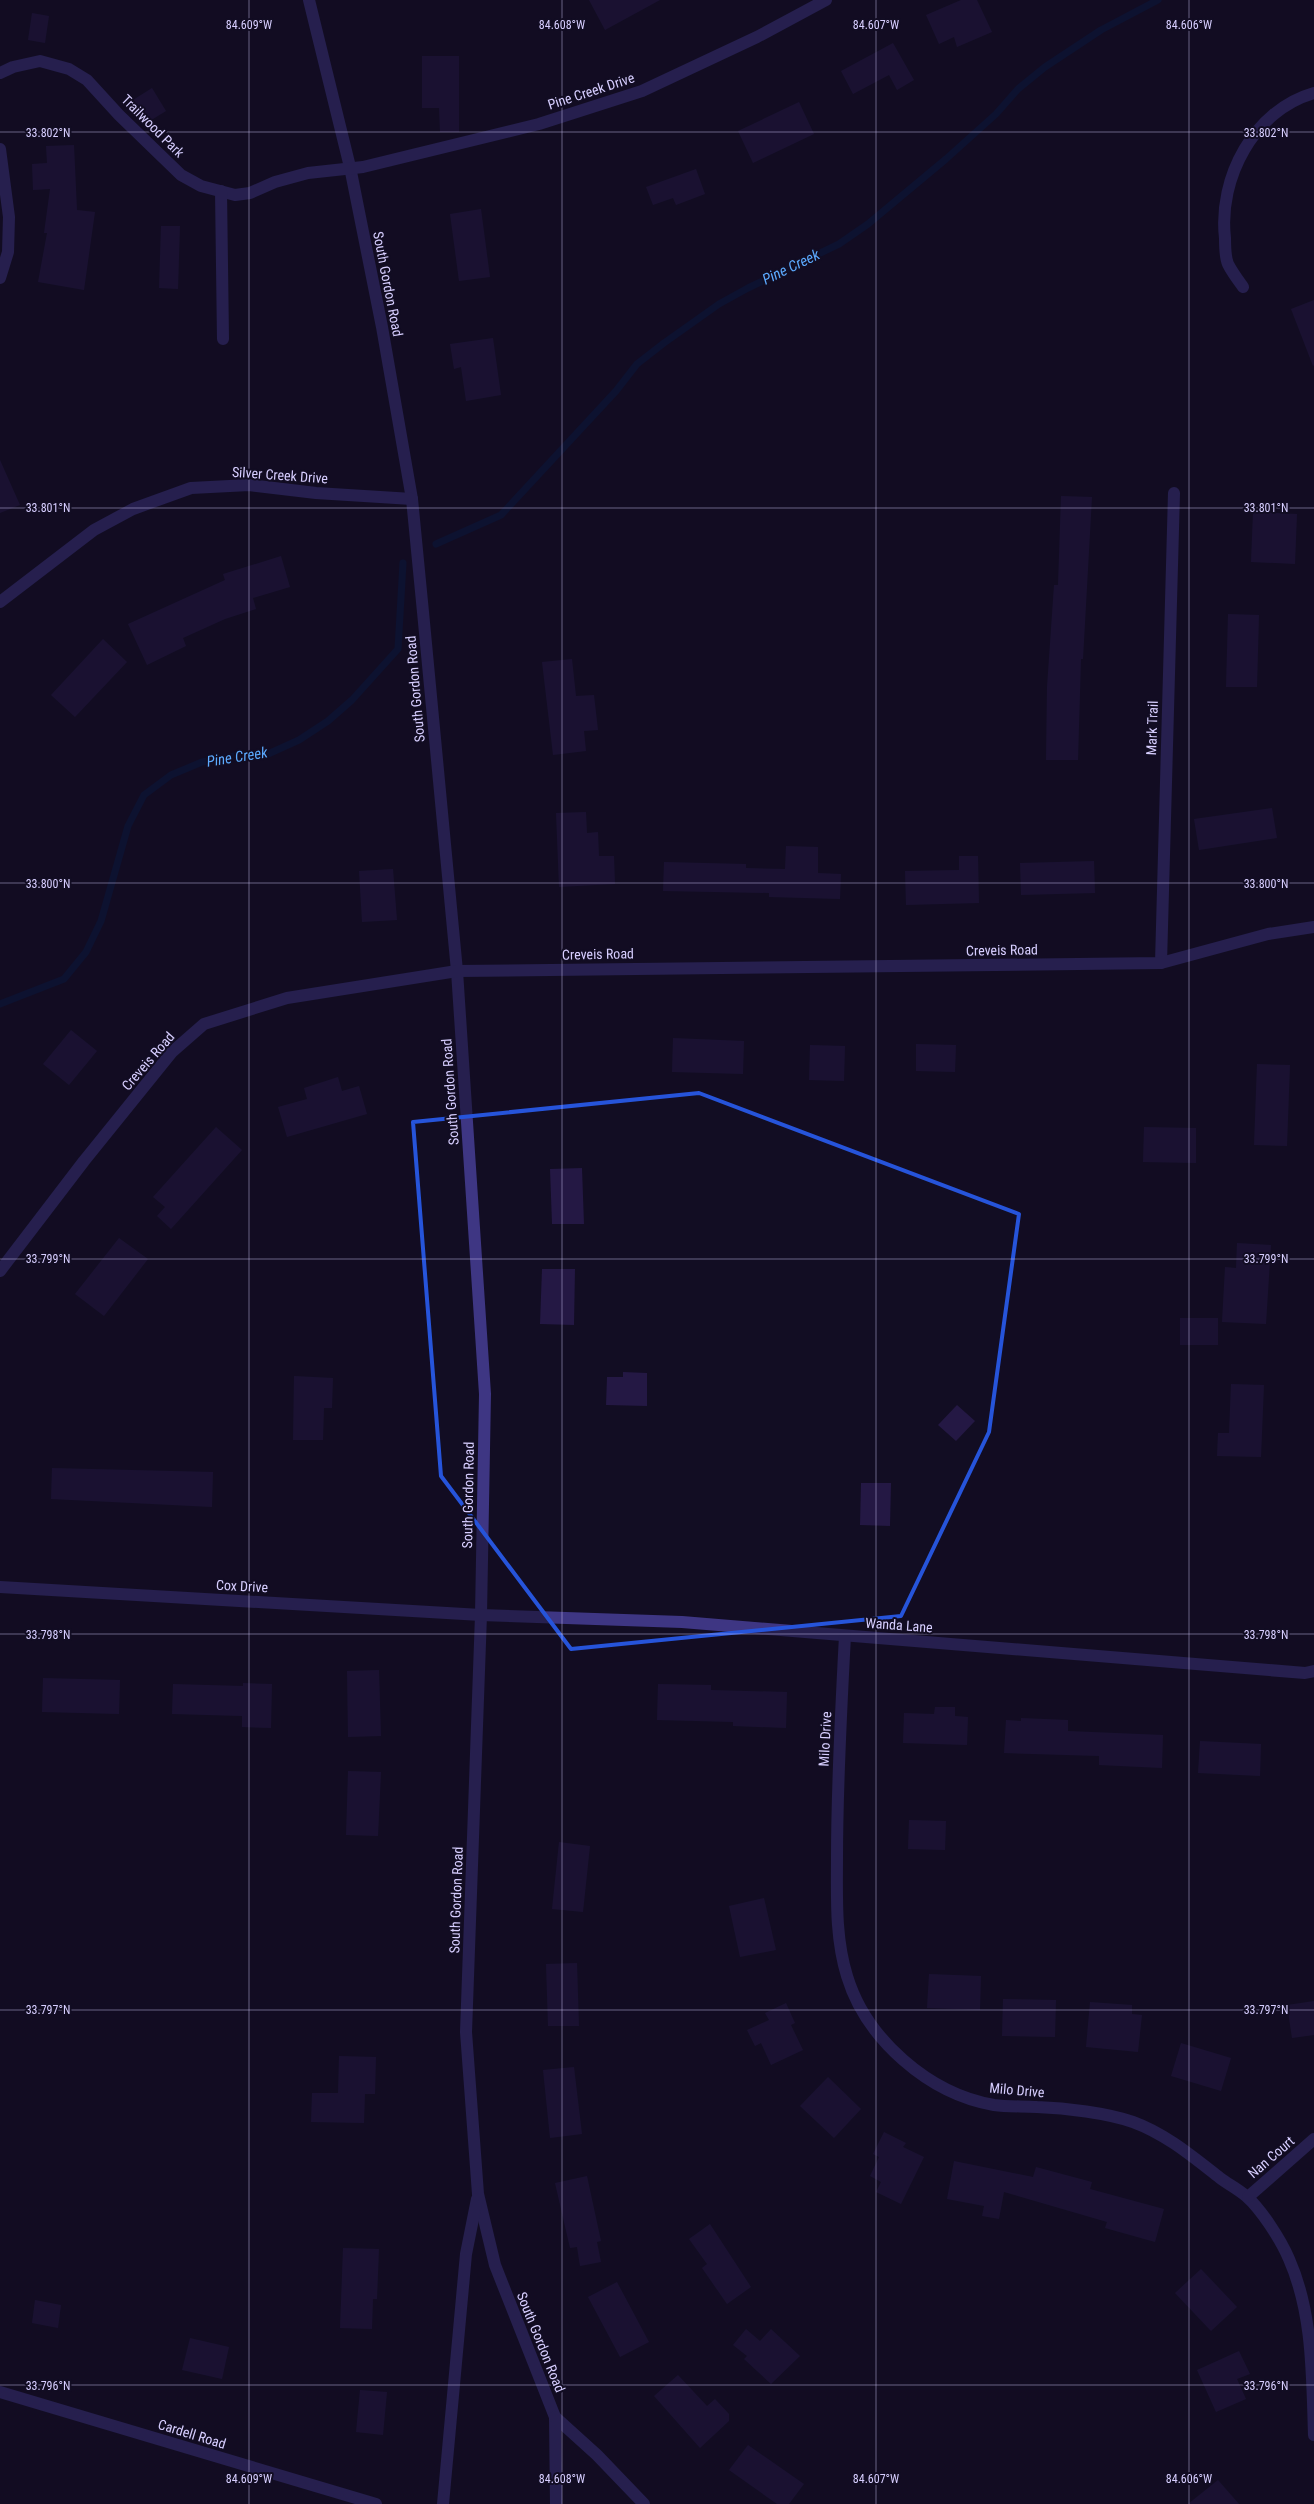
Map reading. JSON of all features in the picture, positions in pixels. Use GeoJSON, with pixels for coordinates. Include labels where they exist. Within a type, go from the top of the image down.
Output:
{"type":"FeatureCollection","features":[{"type":"Feature","properties":{"kind":"street","name":"South Gordon Road"},"geometry":{"type":"LineString","coordinates":[[309,0],[350,167],[382,327],[412,499],[457,970],[485,1394],[482,1615],[466,2032],[478,2194],[495,2265],[555,2417],[556,2504]]}},
{"type":"Feature","properties":{"kind":"street","name":"Pine Creek Drive"},"geometry":{"type":"LineString","coordinates":[[350,167],[363,167],[539,124],[642,91],[757,37],[826,0]]}},
{"type":"Feature","properties":{"kind":"street","name":"Trailwood Park"},"geometry":{"type":"LineString","coordinates":[[0,72],[12,67],[40,62],[69,69],[87,80],[169,165],[201,186],[235,195],[308,173],[350,167]]}},
{"type":"Feature","properties":{"kind":"street"},"geometry":{"type":"LineString","coordinates":[[1243,287],[1227,263],[1224,232],[1225,198],[1234,170],[1245,147],[1260,127],[1304,96],[1314,93]]}},
{"type":"Feature","properties":{"kind":"street"},"geometry":{"type":"LineString","coordinates":[[0,149],[9,217],[8,252],[0,278]]}},
{"type":"Feature","properties":{"kind":"street"},"geometry":{"type":"LineString","coordinates":[[221,191],[223,339]]}},
{"type":"Feature","properties":{"kind":"street","name":"Silver Creek Drive"},"geometry":{"type":"LineString","coordinates":[[0,602],[94,530],[133,509],[191,488],[249,485],[316,493],[412,499]]}},
{"type":"Feature","properties":{"kind":"street","name":"Mark Trail"},"geometry":{"type":"LineString","coordinates":[[1161,963],[1174,493]]}},
{"type":"Feature","properties":{"kind":"street","name":"Creveis Road"},"geometry":{"type":"LineString","coordinates":[[0,1271],[84,1161],[172,1052],[204,1024],[286,998],[457,970],[1161,963],[1268,934],[1314,927]]}},
{"type":"Feature","properties":{"kind":"street","name":"Cox Drive"},"geometry":{"type":"LineString","coordinates":[[0,1587],[482,1615]]}},
{"type":"Feature","properties":{"kind":"street","name":"Wanda Lane"},"geometry":{"type":"LineString","coordinates":[[482,1615],[682,1622],[1305,1674],[1314,1672]]}},
{"type":"Feature","properties":{"kind":"street","name":"Milo Drive"},"geometry":{"type":"LineString","coordinates":[[845,1636],[837,1794],[837,1910],[840,1944],[847,1977],[865,2019],[891,2050],[918,2071],[963,2098],[996,2105],[1070,2109],[1133,2122],[1177,2144],[1248,2197],[1275,2234],[1289,2259],[1300,2292],[1311,2348],[1314,2434]]}},
{"type":"Feature","properties":{"kind":"street","name":"Nan Court"},"geometry":{"type":"LineString","coordinates":[[1248,2197],[1314,2139]]}},
{"type":"Feature","properties":{"kind":"street","name":"South Gordon Road"},"geometry":{"type":"LineString","coordinates":[[444,2504],[466,2254],[478,2194]]}},
{"type":"Feature","properties":{"kind":"street","name":"Cardell Road"},"geometry":{"type":"LineString","coordinates":[[0,2392],[376,2504]]}},
{"type":"Feature","properties":{"kind":"street"},"geometry":{"type":"LineString","coordinates":[[555,2417],[597,2454],[644,2504]]}},
{"type":"Feature","properties":{"kind":"highlighted area"},"geometry":{"type":"Polygon","coordinates":[[[699,1093],[1019,1214],[989,1432],[901,1616],[571,1649],[441,1476],[413,1122],[699,1093]]]}},
{"type":"Feature","properties":{"kind":"building"},"geometry":{"type":"Polygon","coordinates":[[[589,0],[660,0],[605,30],[589,0]]]}},
{"type":"Feature","properties":{"kind":"building"},"geometry":{"type":"Polygon","coordinates":[[[961,0],[977,0],[992,32],[957,47],[954,37],[939,44],[926,15],[961,0]]]}},
{"type":"Feature","properties":{"kind":"building"},"geometry":{"type":"Polygon","coordinates":[[[32,13],[49,16],[45,43],[28,40],[32,13]]]}},
{"type":"Feature","properties":{"kind":"building"},"geometry":{"type":"Polygon","coordinates":[[[893,43],[914,80],[897,90],[889,75],[853,94],[841,71],[893,43]]]}},
{"type":"Feature","properties":{"kind":"building"},"geometry":{"type":"Polygon","coordinates":[[[422,56],[459,56],[459,132],[440,132],[439,108],[422,108],[422,56]]]}},
{"type":"Feature","properties":{"kind":"building"},"geometry":{"type":"Polygon","coordinates":[[[152,88],[166,111],[148,122],[133,100],[152,88]]]}},
{"type":"Feature","properties":{"kind":"building"},"geometry":{"type":"Polygon","coordinates":[[[799,102],[814,134],[753,163],[738,131],[799,102]]]}},
{"type":"Feature","properties":{"kind":"building"},"geometry":{"type":"Polygon","coordinates":[[[74,145],[77,210],[95,212],[84,290],[38,282],[47,233],[44,233],[50,189],[33,190],[32,164],[47,163],[46,146],[74,145]]]}},
{"type":"Feature","properties":{"kind":"building"},"geometry":{"type":"Polygon","coordinates":[[[696,169],[705,194],[676,205],[673,198],[653,205],[646,187],[696,169]]]}},
{"type":"Feature","properties":{"kind":"building"},"geometry":{"type":"Polygon","coordinates":[[[481,209],[490,277],[459,281],[450,214],[481,209]]]}},
{"type":"Feature","properties":{"kind":"building"},"geometry":{"type":"Polygon","coordinates":[[[161,226],[180,226],[178,289],[159,288],[161,226]]]}},
{"type":"Feature","properties":{"kind":"building"},"geometry":{"type":"Polygon","coordinates":[[[1314,300],[1314,365],[1313,366],[1291,309],[1314,300]]]}},
{"type":"Feature","properties":{"kind":"building"},"geometry":{"type":"Polygon","coordinates":[[[493,338],[501,395],[466,401],[461,367],[454,369],[450,344],[493,338]]]}},
{"type":"Feature","properties":{"kind":"building"},"geometry":{"type":"Polygon","coordinates":[[[0,460],[20,505],[0,513],[0,460]]]}},
{"type":"Feature","properties":{"kind":"building"},"geometry":{"type":"Polygon","coordinates":[[[1061,496],[1092,497],[1083,659],[1081,659],[1078,760],[1046,760],[1047,687],[1054,585],[1058,585],[1061,496]]]}},
{"type":"Feature","properties":{"kind":"building"},"geometry":{"type":"Polygon","coordinates":[[[1253,512],[1297,514],[1295,564],[1251,562],[1253,512]]]}},
{"type":"Feature","properties":{"kind":"building"},"geometry":{"type":"Polygon","coordinates":[[[281,556],[290,587],[253,598],[256,609],[225,619],[183,638],[186,646],[147,665],[128,624],[225,580],[223,574],[281,556]]]}},
{"type":"Feature","properties":{"kind":"building"},"geometry":{"type":"Polygon","coordinates":[[[1228,614],[1259,615],[1257,687],[1226,687],[1228,614]]]}},
{"type":"Feature","properties":{"kind":"building"},"geometry":{"type":"Polygon","coordinates":[[[103,639],[127,662],[75,717],[51,695],[103,639]]]}},
{"type":"Feature","properties":{"kind":"building"},"geometry":{"type":"Polygon","coordinates":[[[572,659],[576,696],[594,695],[598,730],[584,731],[586,751],[553,755],[542,662],[572,659]]]}},
{"type":"Feature","properties":{"kind":"building"},"geometry":{"type":"Polygon","coordinates":[[[1272,808],[1277,838],[1199,850],[1194,819],[1272,808]]]}},
{"type":"Feature","properties":{"kind":"building"},"geometry":{"type":"Polygon","coordinates":[[[586,812],[587,833],[598,832],[599,856],[614,856],[615,884],[559,887],[556,813],[586,812]]]}},
{"type":"Feature","properties":{"kind":"building"},"geometry":{"type":"Polygon","coordinates":[[[786,846],[818,847],[818,873],[841,874],[840,899],[769,897],[769,893],[663,891],[664,862],[746,864],[746,868],[785,869],[786,846]]]}},
{"type":"Feature","properties":{"kind":"building"},"geometry":{"type":"Polygon","coordinates":[[[959,856],[978,856],[979,903],[906,905],[905,871],[959,870],[959,856]]]}},
{"type":"Feature","properties":{"kind":"building"},"geometry":{"type":"Polygon","coordinates":[[[1094,861],[1095,893],[1021,895],[1020,863],[1094,861]]]}},
{"type":"Feature","properties":{"kind":"building"},"geometry":{"type":"Polygon","coordinates":[[[393,869],[397,920],[362,922],[359,871],[393,869]]]}},
{"type":"Feature","properties":{"kind":"building"},"geometry":{"type":"Polygon","coordinates":[[[71,1030],[97,1051],[69,1085],[43,1064],[71,1030]]]}},
{"type":"Feature","properties":{"kind":"building"},"geometry":{"type":"Polygon","coordinates":[[[673,1038],[744,1041],[743,1074],[672,1072],[673,1038]]]}},
{"type":"Feature","properties":{"kind":"building"},"geometry":{"type":"Polygon","coordinates":[[[916,1044],[956,1045],[955,1072],[916,1071],[916,1044]]]}},
{"type":"Feature","properties":{"kind":"building"},"geometry":{"type":"Polygon","coordinates":[[[810,1045],[845,1046],[844,1081],[809,1080],[810,1045]]]}},
{"type":"Feature","properties":{"kind":"building"},"geometry":{"type":"Polygon","coordinates":[[[1257,1064],[1290,1065],[1287,1146],[1254,1145],[1257,1064]]]}},
{"type":"Feature","properties":{"kind":"building"},"geometry":{"type":"Polygon","coordinates":[[[338,1077],[342,1091],[359,1086],[367,1114],[287,1137],[278,1107],[307,1099],[304,1088],[338,1077]]]}},
{"type":"Feature","properties":{"kind":"building"},"geometry":{"type":"Polygon","coordinates":[[[216,1127],[242,1150],[171,1229],[157,1216],[165,1207],[153,1197],[216,1127]]]}},
{"type":"Feature","properties":{"kind":"building"},"geometry":{"type":"Polygon","coordinates":[[[1144,1127],[1196,1128],[1196,1163],[1143,1162],[1144,1127]]]}},
{"type":"Feature","properties":{"kind":"building"},"geometry":{"type":"Polygon","coordinates":[[[582,1168],[584,1224],[552,1224],[550,1169],[582,1168]]]}},
{"type":"Feature","properties":{"kind":"building"},"geometry":{"type":"Polygon","coordinates":[[[119,1238],[148,1259],[104,1316],[75,1294],[119,1238]]]}},
{"type":"Feature","properties":{"kind":"building"},"geometry":{"type":"Polygon","coordinates":[[[1237,1243],[1271,1245],[1266,1324],[1222,1322],[1225,1267],[1236,1268],[1237,1243]]]}},
{"type":"Feature","properties":{"kind":"building"},"geometry":{"type":"Polygon","coordinates":[[[542,1269],[575,1269],[574,1325],[540,1324],[542,1269]]]}},
{"type":"Feature","properties":{"kind":"building"},"geometry":{"type":"Polygon","coordinates":[[[1180,1318],[1218,1318],[1218,1345],[1180,1345],[1180,1318]]]}},
{"type":"Feature","properties":{"kind":"building"},"geometry":{"type":"Polygon","coordinates":[[[623,1372],[647,1373],[647,1406],[606,1405],[607,1377],[623,1377],[623,1372]]]}},
{"type":"Feature","properties":{"kind":"building"},"geometry":{"type":"Polygon","coordinates":[[[294,1376],[333,1378],[332,1408],[324,1408],[323,1440],[293,1440],[294,1376]]]}},
{"type":"Feature","properties":{"kind":"building"},"geometry":{"type":"Polygon","coordinates":[[[1231,1384],[1264,1385],[1261,1457],[1217,1456],[1218,1433],[1229,1433],[1231,1384]]]}},
{"type":"Feature","properties":{"kind":"building"},"geometry":{"type":"Polygon","coordinates":[[[957,1405],[975,1421],[956,1441],[938,1425],[957,1405]]]}},
{"type":"Feature","properties":{"kind":"building"},"geometry":{"type":"Polygon","coordinates":[[[52,1468],[213,1472],[212,1507],[51,1499],[52,1468]]]}},
{"type":"Feature","properties":{"kind":"building"},"geometry":{"type":"Polygon","coordinates":[[[861,1483],[891,1483],[890,1526],[860,1525],[861,1483]]]}},
{"type":"Feature","properties":{"kind":"building"},"geometry":{"type":"Polygon","coordinates":[[[379,1670],[381,1736],[348,1737],[347,1671],[379,1670]]]}},
{"type":"Feature","properties":{"kind":"building"},"geometry":{"type":"Polygon","coordinates":[[[43,1678],[120,1680],[119,1714],[42,1712],[43,1678]]]}},
{"type":"Feature","properties":{"kind":"building"},"geometry":{"type":"Polygon","coordinates":[[[243,1683],[272,1684],[271,1728],[242,1727],[242,1716],[172,1714],[173,1684],[243,1686],[243,1683]]]}},
{"type":"Feature","properties":{"kind":"building"},"geometry":{"type":"Polygon","coordinates":[[[658,1684],[711,1685],[711,1690],[787,1692],[786,1728],[733,1726],[733,1722],[657,1720],[658,1684]]]}},
{"type":"Feature","properties":{"kind":"building"},"geometry":{"type":"Polygon","coordinates":[[[935,1707],[955,1707],[955,1716],[968,1717],[967,1745],[903,1743],[904,1713],[934,1714],[935,1707]]]}},
{"type":"Feature","properties":{"kind":"building"},"geometry":{"type":"Polygon","coordinates":[[[1021,1718],[1068,1720],[1068,1731],[1163,1735],[1162,1768],[1099,1765],[1099,1756],[1004,1753],[1006,1720],[1021,1721],[1021,1718]]]}},
{"type":"Feature","properties":{"kind":"building"},"geometry":{"type":"Polygon","coordinates":[[[1200,1741],[1261,1744],[1260,1776],[1198,1773],[1200,1741]]]}},
{"type":"Feature","properties":{"kind":"building"},"geometry":{"type":"Polygon","coordinates":[[[348,1771],[381,1772],[378,1836],[346,1835],[348,1771]]]}},
{"type":"Feature","properties":{"kind":"building"},"geometry":{"type":"Polygon","coordinates":[[[909,1820],[946,1821],[945,1850],[908,1849],[909,1820]]]}},
{"type":"Feature","properties":{"kind":"building"},"geometry":{"type":"Polygon","coordinates":[[[559,1842],[590,1846],[583,1912],[552,1909],[559,1842]]]}},
{"type":"Feature","properties":{"kind":"building"},"geometry":{"type":"Polygon","coordinates":[[[764,1898],[776,1950],[740,1957],[729,1906],[764,1898]]]}},
{"type":"Feature","properties":{"kind":"building"},"geometry":{"type":"Polygon","coordinates":[[[577,1963],[579,2026],[548,2026],[546,1964],[577,1963]]]}},
{"type":"Feature","properties":{"kind":"building"},"geometry":{"type":"Polygon","coordinates":[[[929,1974],[981,1976],[980,2010],[927,2008],[929,1974]]]}},
{"type":"Feature","properties":{"kind":"building"},"geometry":{"type":"Polygon","coordinates":[[[1003,1999],[1056,2000],[1055,2037],[1002,2036],[1003,1999]]]}},
{"type":"Feature","properties":{"kind":"building"},"geometry":{"type":"Polygon","coordinates":[[[1314,2001],[1314,2035],[1292,2038],[1287,2005],[1314,2001]]]}},
{"type":"Feature","properties":{"kind":"building"},"geometry":{"type":"Polygon","coordinates":[[[1090,2002],[1132,2005],[1132,2014],[1142,2015],[1138,2052],[1086,2047],[1090,2002]]]}},
{"type":"Feature","properties":{"kind":"building"},"geometry":{"type":"Polygon","coordinates":[[[786,2003],[795,2023],[791,2025],[803,2050],[771,2065],[761,2043],[755,2046],[747,2030],[769,2020],[765,2013],[786,2003]]]}},
{"type":"Feature","properties":{"kind":"building"},"geometry":{"type":"Polygon","coordinates":[[[1181,2043],[1231,2058],[1221,2091],[1171,2076],[1181,2043]]]}},
{"type":"Feature","properties":{"kind":"building"},"geometry":{"type":"Polygon","coordinates":[[[339,2056],[376,2057],[375,2094],[365,2094],[364,2123],[311,2122],[312,2093],[338,2093],[339,2056]]]}},
{"type":"Feature","properties":{"kind":"building"},"geometry":{"type":"Polygon","coordinates":[[[574,2067],[582,2134],[550,2138],[543,2070],[574,2067]]]}},
{"type":"Feature","properties":{"kind":"building"},"geometry":{"type":"Polygon","coordinates":[[[828,2077],[861,2109],[834,2138],[800,2106],[828,2077]]]}},
{"type":"Feature","properties":{"kind":"building"},"geometry":{"type":"Polygon","coordinates":[[[884,2132],[906,2143],[903,2147],[924,2157],[901,2204],[876,2192],[881,2182],[870,2176],[879,2157],[873,2154],[884,2132]]]}},
{"type":"Feature","properties":{"kind":"building"},"geometry":{"type":"Polygon","coordinates":[[[954,2161],[1033,2177],[1036,2167],[1092,2182],[1090,2189],[1164,2209],[1155,2242],[1105,2228],[1107,2222],[1004,2192],[999,2219],[982,2216],[984,2206],[947,2199],[954,2161]]]}},
{"type":"Feature","properties":{"kind":"building"},"geometry":{"type":"Polygon","coordinates":[[[587,2176],[601,2241],[597,2242],[601,2262],[580,2266],[577,2247],[570,2248],[555,2183],[587,2176]]]}},
{"type":"Feature","properties":{"kind":"building"},"geometry":{"type":"Polygon","coordinates":[[[710,2224],[751,2287],[727,2304],[702,2268],[707,2264],[689,2239],[710,2224]]]}},
{"type":"Feature","properties":{"kind":"building"},"geometry":{"type":"Polygon","coordinates":[[[343,2248],[379,2249],[377,2299],[373,2299],[372,2329],[340,2328],[343,2248]]]}},
{"type":"Feature","properties":{"kind":"building"},"geometry":{"type":"Polygon","coordinates":[[[1201,2269],[1237,2307],[1211,2331],[1175,2293],[1201,2269]]]}},
{"type":"Feature","properties":{"kind":"building"},"geometry":{"type":"Polygon","coordinates":[[[617,2282],[649,2342],[620,2357],[588,2297],[617,2282]]]}},
{"type":"Feature","properties":{"kind":"building"},"geometry":{"type":"Polygon","coordinates":[[[35,2300],[61,2305],[58,2328],[32,2323],[35,2300]]]}},
{"type":"Feature","properties":{"kind":"building"},"geometry":{"type":"Polygon","coordinates":[[[746,2329],[760,2341],[771,2329],[800,2356],[771,2384],[744,2359],[747,2356],[733,2345],[746,2329]]]}},
{"type":"Feature","properties":{"kind":"building"},"geometry":{"type":"Polygon","coordinates":[[[190,2338],[229,2347],[222,2379],[182,2370],[190,2338]]]}},
{"type":"Feature","properties":{"kind":"building"},"geometry":{"type":"Polygon","coordinates":[[[1239,2351],[1250,2374],[1237,2379],[1246,2399],[1216,2412],[1197,2370],[1239,2351]]]}},
{"type":"Feature","properties":{"kind":"building"},"geometry":{"type":"Polygon","coordinates":[[[678,2375],[707,2406],[715,2399],[729,2414],[729,2421],[700,2448],[654,2396],[678,2375]]]}},
{"type":"Feature","properties":{"kind":"building"},"geometry":{"type":"Polygon","coordinates":[[[360,2390],[387,2392],[383,2435],[356,2432],[360,2390]]]}},
{"type":"Feature","properties":{"kind":"building"},"geometry":{"type":"Polygon","coordinates":[[[748,2445],[804,2484],[789,2504],[777,2504],[729,2470],[748,2445]]]}},
{"type":"Feature","properties":{"kind":"building"},"geometry":{"type":"Polygon","coordinates":[[[1218,2480],[1239,2504],[1188,2504],[1218,2480]]]}},
{"type":"Feature","properties":{"kind":"waterway","name":"Pine Creek"},"geometry":{"type":"LineString","coordinates":[[436,544],[501,515],[616,391],[637,364],[664,343],[719,304],[839,244],[868,224],[946,159],[996,114],[1018,89],[1045,67],[1101,30],[1158,0]]}},
{"type":"Feature","properties":{"kind":"waterway","name":"Pine Creek"},"geometry":{"type":"LineString","coordinates":[[0,1004],[64,979],[86,952],[101,921],[128,826],[144,795],[171,775],[202,762],[235,756],[268,754],[299,740],[328,721],[352,700],[398,649],[403,563]]}}]}
